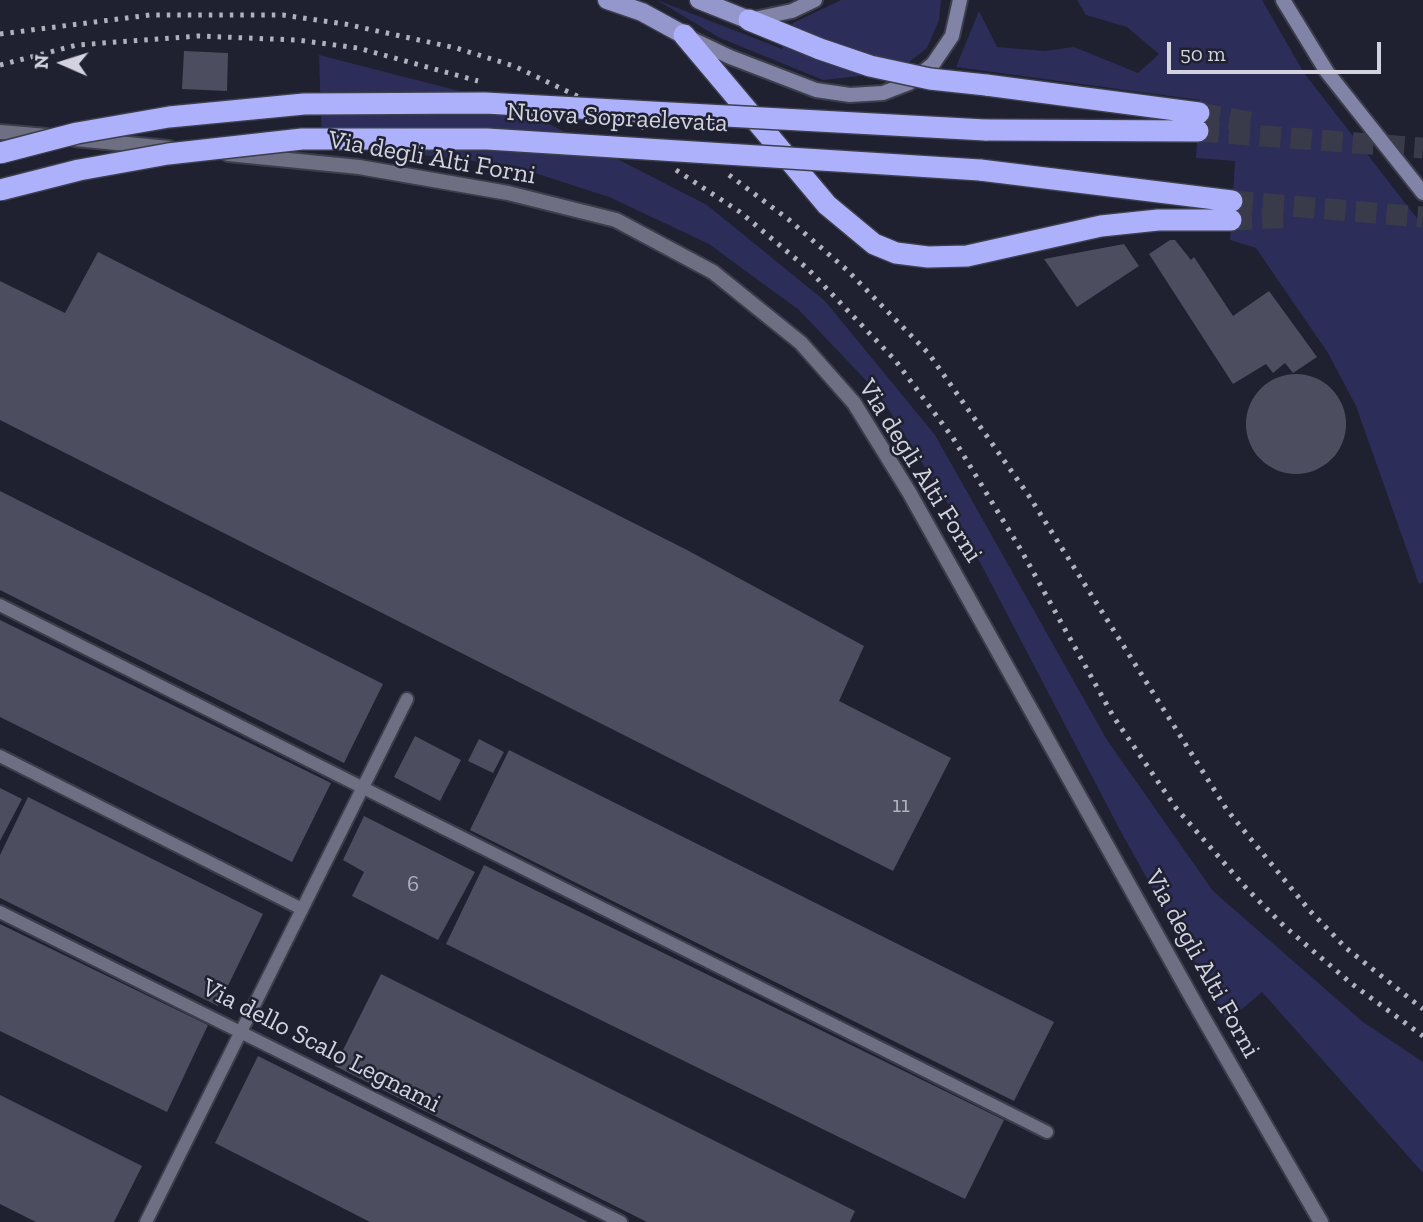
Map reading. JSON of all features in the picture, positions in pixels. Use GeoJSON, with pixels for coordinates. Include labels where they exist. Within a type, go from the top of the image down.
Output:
{"type":"FeatureCollection","features":[{"type":"Feature","properties":{"kind":"highway","name":"Nuova Sopraelevata"},"geometry":{"type":"LineString","coordinates":[[0,153],[77,134],[169,117],[304,104],[485,103],[985,130],[1199,122],[986,85],[930,79],[870,66],[749,20]]}},
{"type":"Feature","properties":{"kind":"highway","name":"Nuova Sopraelevata"},"geometry":{"type":"LineString","coordinates":[[0,190],[79,170],[168,154],[302,139],[487,139],[980,170],[1232,211],[1101,226],[967,256],[928,257],[897,253],[874,244],[827,205],[732,90],[684,35]]}},
{"type":"Feature","properties":{"kind":"main road"},"geometry":{"type":"LineString","coordinates":[[607,0],[642,12],[730,57],[816,90],[850,95],[883,93],[909,83],[933,64],[952,36],[960,0]]}},
{"type":"Feature","properties":{"kind":"main road"},"geometry":{"type":"LineString","coordinates":[[699,0],[749,20],[792,11],[815,0]]}},
{"type":"Feature","properties":{"kind":"main road"},"geometry":{"type":"LineString","coordinates":[[1283,0],[1327,72],[1423,193]]}},
{"type":"Feature","properties":{"kind":"street","name":"Via degli Alti Forni"},"geometry":{"type":"LineString","coordinates":[[0,132],[359,167],[508,193],[616,220],[713,272],[801,343],[854,403],[909,492],[1321,1222]]}},
{"type":"Feature","properties":{"kind":"lane"},"geometry":{"type":"LineString","coordinates":[[0,605],[1047,1132]]}},
{"type":"Feature","properties":{"kind":"lane"},"geometry":{"type":"LineString","coordinates":[[149,1221],[239,1030],[407,699]]}},
{"type":"Feature","properties":{"kind":"lane"},"geometry":{"type":"LineString","coordinates":[[0,756],[300,908]]}},
{"type":"Feature","properties":{"kind":"lane","name":"Via dello Scalo Legnami"},"geometry":{"type":"LineString","coordinates":[[0,912],[621,1222]]}},
{"type":"Feature","properties":{"kind":"shaded area"},"geometry":{"type":"Polygon","coordinates":[[[657,0],[782,49],[793,23],[841,0],[941,0],[939,20],[927,48],[896,72],[823,80],[718,37],[657,0]]]}},
{"type":"Feature","properties":{"kind":"shaded area"},"geometry":{"type":"Polygon","coordinates":[[[1077,0],[1262,0],[1304,73],[1423,226],[1423,582],[1419,584],[1356,406],[1328,353],[1256,248],[1230,240],[1235,161],[1196,158],[1200,100],[956,67],[979,11],[997,47],[1044,51],[1074,47],[1138,73],[1159,54],[1127,27],[1086,15],[1077,0]]]}},
{"type":"Feature","properties":{"kind":"shaded area"},"geometry":{"type":"Polygon","coordinates":[[[319,55],[510,104],[707,205],[825,301],[935,435],[1107,740],[1213,891],[1363,1022],[1423,1062],[1423,1173],[1262,992],[1227,1022],[1120,830],[959,522],[879,394],[799,310],[709,244],[609,197],[510,165],[322,144],[319,55]]]}},
{"type":"Feature","properties":{"kind":"building"},"geometry":{"type":"Polygon","coordinates":[[[184,51],[228,53],[227,91],[182,89],[184,51]]]}},
{"type":"Feature","properties":{"kind":"building"},"geometry":{"type":"Polygon","coordinates":[[[1170,240],[1175,240],[1191,260],[1194,257],[1233,316],[1269,291],[1317,357],[1293,373],[1285,363],[1273,373],[1266,364],[1233,384],[1149,254],[1170,240]]]}},
{"type":"Feature","properties":{"kind":"building"},"geometry":{"type":"Polygon","coordinates":[[[1124,244],[1139,266],[1077,307],[1044,259],[1124,244]]]}},
{"type":"Feature","properties":{"kind":"building"},"geometry":{"type":"Polygon","coordinates":[[[98,252],[687,550],[864,646],[839,701],[951,758],[893,871],[0,420],[0,281],[65,313],[98,252]]]}},
{"type":"Feature","properties":{"kind":"building"},"geometry":{"type":"Polygon","coordinates":[[[1296,374],[1315,378],[1331,389],[1342,405],[1346,424],[1342,443],[1331,459],[1315,470],[1296,474],[1277,470],[1261,459],[1250,443],[1246,424],[1250,405],[1261,389],[1277,378],[1296,374]]]}},
{"type":"Feature","properties":{"kind":"building"},"geometry":{"type":"Polygon","coordinates":[[[0,491],[383,684],[344,763],[0,590],[0,491]]]}},
{"type":"Feature","properties":{"kind":"building"},"geometry":{"type":"Polygon","coordinates":[[[0,620],[331,783],[292,862],[0,717],[0,620]]]}},
{"type":"Feature","properties":{"kind":"building"},"geometry":{"type":"Polygon","coordinates":[[[415,736],[461,760],[440,801],[394,777],[415,736]]]}},
{"type":"Feature","properties":{"kind":"building"},"geometry":{"type":"Polygon","coordinates":[[[479,739],[504,752],[493,773],[468,761],[479,739]]]}},
{"type":"Feature","properties":{"kind":"building"},"geometry":{"type":"Polygon","coordinates":[[[509,750],[1054,1022],[1014,1101],[470,830],[509,750]]]}},
{"type":"Feature","properties":{"kind":"building"},"geometry":{"type":"Polygon","coordinates":[[[0,788],[22,799],[0,841],[0,788]]]}},
{"type":"Feature","properties":{"kind":"building"},"geometry":{"type":"Polygon","coordinates":[[[28,797],[263,914],[218,1006],[0,898],[0,855],[28,797]]]}},
{"type":"Feature","properties":{"kind":"building"},"geometry":{"type":"Polygon","coordinates":[[[364,816],[475,872],[438,940],[352,896],[364,872],[343,860],[364,816]]]}},
{"type":"Feature","properties":{"kind":"building"},"geometry":{"type":"Polygon","coordinates":[[[484,865],[1004,1120],[965,1199],[446,944],[484,865]]]}},
{"type":"Feature","properties":{"kind":"building"},"geometry":{"type":"Polygon","coordinates":[[[0,924],[208,1025],[167,1112],[0,1031],[0,924]]]}},
{"type":"Feature","properties":{"kind":"building"},"geometry":{"type":"Polygon","coordinates":[[[381,974],[855,1211],[850,1222],[647,1222],[335,1066],[381,974]]]}},
{"type":"Feature","properties":{"kind":"building"},"geometry":{"type":"Polygon","coordinates":[[[258,1056],[588,1222],[370,1222],[215,1143],[258,1056]]]}},
{"type":"Feature","properties":{"kind":"building"},"geometry":{"type":"Polygon","coordinates":[[[0,1095],[142,1166],[114,1222],[36,1222],[0,1204],[0,1095]]]}},
{"type":"Feature","properties":{"kind":"tunnel"},"geometry":{"type":"LineString","coordinates":[[1199,113],[1254,123]]}},
{"type":"Feature","properties":{"kind":"tunnel"},"geometry":{"type":"LineString","coordinates":[[1198,131],[1423,148]]}},
{"type":"Feature","properties":{"kind":"tunnel"},"geometry":{"type":"LineString","coordinates":[[1232,201],[1423,217]]}},
{"type":"Feature","properties":{"kind":"tunnel"},"geometry":{"type":"LineString","coordinates":[[1231,220],[1291,217]]}},
{"type":"Feature","properties":{"kind":"railway"},"geometry":{"type":"LineString","coordinates":[[0,34],[150,15],[283,15],[345,24],[456,48],[514,66],[649,130]]}},
{"type":"Feature","properties":{"kind":"railway"},"geometry":{"type":"LineString","coordinates":[[0,65],[77,45],[198,36],[297,40],[358,48],[478,81]]}},
{"type":"Feature","properties":{"kind":"railway"},"geometry":{"type":"LineString","coordinates":[[676,170],[740,212],[808,269],[895,360],[953,438],[1021,550],[1113,716],[1176,808],[1247,889],[1285,927],[1352,984],[1423,1036]]}},
{"type":"Feature","properties":{"kind":"railway"},"geometry":{"type":"LineString","coordinates":[[729,175],[788,219],[847,270],[929,354],[1029,496],[1227,810],[1310,911],[1346,948],[1423,1009]]}}]}
